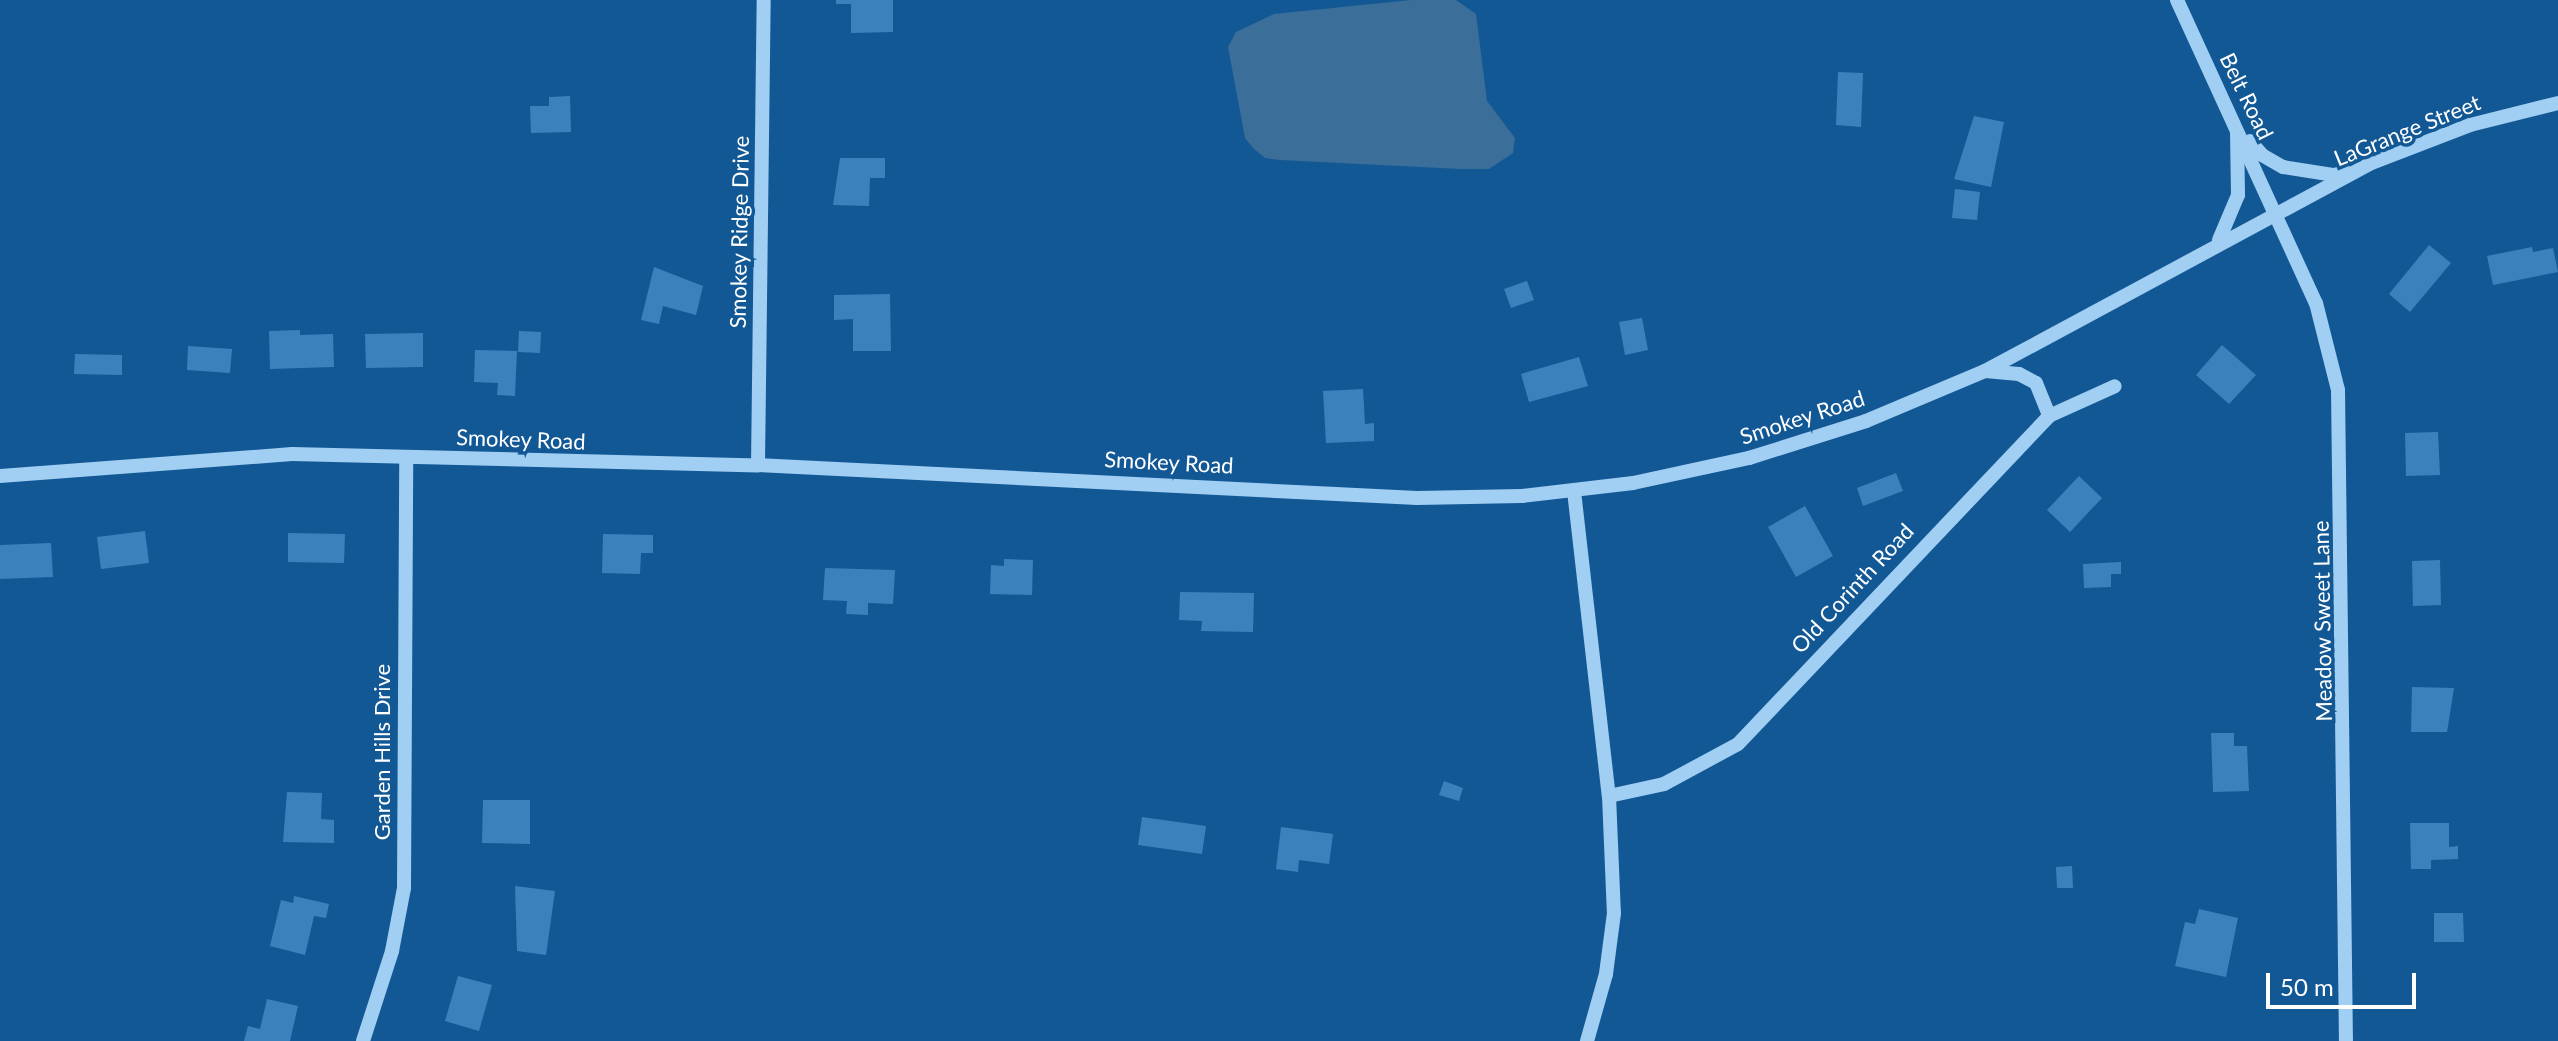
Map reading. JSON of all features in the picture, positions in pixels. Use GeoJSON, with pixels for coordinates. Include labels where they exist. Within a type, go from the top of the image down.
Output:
{"type":"FeatureCollection","features":[{"type":"Feature","properties":{"kind":"street","name":"Smokey Ridge Drive"},"geometry":{"type":"LineString","coordinates":[[758,465],[764,0]]}},
{"type":"Feature","properties":{"kind":"street","name":"Belt Road"},"geometry":{"type":"LineString","coordinates":[[2177,0],[2277,211]]}},
{"type":"Feature","properties":{"kind":"street","name":"LaGrange Street"},"geometry":{"type":"LineString","coordinates":[[2277,211],[2362,168],[2470,125],[2558,103]]}},
{"type":"Feature","properties":{"kind":"street"},"geometry":{"type":"LineString","coordinates":[[2237,125],[2262,155],[2283,167],[2334,175],[2362,168]]}},
{"type":"Feature","properties":{"kind":"street"},"geometry":{"type":"LineString","coordinates":[[2218,241],[2238,195],[2237,125]]}},
{"type":"Feature","properties":{"kind":"street","name":"Smokey Road"},"geometry":{"type":"LineString","coordinates":[[0,476],[220,457],[406,457],[758,465],[1417,498],[1574,491],[1749,458],[1866,421],[1985,371],[2277,211]]}},
{"type":"Feature","properties":{"kind":"street","name":"Meadow Sweet Lane"},"geometry":{"type":"LineString","coordinates":[[2277,211],[2325,332],[2340,412],[2346,1041]]}},
{"type":"Feature","properties":{"kind":"street"},"geometry":{"type":"LineString","coordinates":[[1985,371],[2019,374],[2036,383],[2049,416]]}},
{"type":"Feature","properties":{"kind":"street","name":"Old Corinth Road"},"geometry":{"type":"LineString","coordinates":[[1609,796],[1664,784],[1738,744],[2049,416],[2115,386]]}},
{"type":"Feature","properties":{"kind":"street","name":"Garden Hills Drive"},"geometry":{"type":"LineString","coordinates":[[363,1041],[392,951],[404,888],[406,457]]}},
{"type":"Feature","properties":{"kind":"street"},"geometry":{"type":"LineString","coordinates":[[1574,491],[1609,796],[1614,913],[1606,974],[1587,1041]]}},
{"type":"Feature","properties":{"kind":"water"},"geometry":{"type":"Polygon","coordinates":[[[1411,0],[1456,0],[1476,14],[1487,101],[1515,138],[1513,153],[1489,169],[1460,169],[1280,160],[1265,158],[1254,149],[1245,138],[1228,47],[1236,32],[1274,14],[1411,0]]]}},
{"type":"Feature","properties":{"kind":"building"},"geometry":{"type":"Polygon","coordinates":[[[836,0],[893,0],[893,32],[851,33],[851,4],[836,4],[836,0]]]}},
{"type":"Feature","properties":{"kind":"building"},"geometry":{"type":"Polygon","coordinates":[[[1838,72],[1863,73],[1861,127],[1836,125],[1838,72]]]}},
{"type":"Feature","properties":{"kind":"building"},"geometry":{"type":"Polygon","coordinates":[[[570,96],[571,132],[531,133],[530,106],[549,106],[549,97],[570,96]]]}},
{"type":"Feature","properties":{"kind":"building"},"geometry":{"type":"Polygon","coordinates":[[[1974,116],[2004,122],[1991,187],[1954,179],[1974,116]]]}},
{"type":"Feature","properties":{"kind":"building"},"geometry":{"type":"Polygon","coordinates":[[[840,158],[885,158],[885,178],[870,178],[869,206],[833,205],[840,158]]]}},
{"type":"Feature","properties":{"kind":"building"},"geometry":{"type":"Polygon","coordinates":[[[1955,189],[1980,192],[1977,220],[1952,218],[1955,189]]]}},
{"type":"Feature","properties":{"kind":"building"},"geometry":{"type":"Polygon","coordinates":[[[2429,245],[2451,263],[2410,312],[2389,294],[2429,245]]]}},
{"type":"Feature","properties":{"kind":"building"},"geometry":{"type":"Polygon","coordinates":[[[2532,247],[2533,252],[2553,248],[2558,272],[2493,285],[2487,256],[2532,247]]]}},
{"type":"Feature","properties":{"kind":"building"},"geometry":{"type":"Polygon","coordinates":[[[654,267],[703,286],[696,315],[663,306],[659,324],[641,320],[654,267]]]}},
{"type":"Feature","properties":{"kind":"building"},"geometry":{"type":"Polygon","coordinates":[[[1527,281],[1534,300],[1511,308],[1504,289],[1527,281]]]}},
{"type":"Feature","properties":{"kind":"building"},"geometry":{"type":"Polygon","coordinates":[[[890,294],[891,351],[853,351],[853,319],[834,320],[834,295],[890,294]]]}},
{"type":"Feature","properties":{"kind":"building"},"geometry":{"type":"Polygon","coordinates":[[[1642,318],[1648,350],[1625,355],[1619,322],[1642,318]]]}},
{"type":"Feature","properties":{"kind":"building"},"geometry":{"type":"Polygon","coordinates":[[[300,330],[300,335],[333,334],[334,367],[270,369],[269,331],[300,330]]]}},
{"type":"Feature","properties":{"kind":"building"},"geometry":{"type":"Polygon","coordinates":[[[519,331],[541,332],[540,353],[518,352],[519,331]]]}},
{"type":"Feature","properties":{"kind":"building"},"geometry":{"type":"Polygon","coordinates":[[[423,333],[423,367],[366,368],[365,334],[423,333]]]}},
{"type":"Feature","properties":{"kind":"building"},"geometry":{"type":"Polygon","coordinates":[[[2222,345],[2256,375],[2229,404],[2196,375],[2222,345]]]}},
{"type":"Feature","properties":{"kind":"building"},"geometry":{"type":"Polygon","coordinates":[[[188,346],[232,349],[230,373],[187,370],[188,346]]]}},
{"type":"Feature","properties":{"kind":"building"},"geometry":{"type":"Polygon","coordinates":[[[475,350],[517,351],[515,396],[497,395],[498,383],[474,382],[475,350]]]}},
{"type":"Feature","properties":{"kind":"building"},"geometry":{"type":"Polygon","coordinates":[[[75,354],[122,355],[122,375],[74,374],[75,354]]]}},
{"type":"Feature","properties":{"kind":"building"},"geometry":{"type":"Polygon","coordinates":[[[1579,357],[1588,386],[1529,402],[1521,374],[1579,357]]]}},
{"type":"Feature","properties":{"kind":"building"},"geometry":{"type":"Polygon","coordinates":[[[1363,389],[1365,424],[1374,423],[1374,441],[1326,443],[1323,391],[1363,389]]]}},
{"type":"Feature","properties":{"kind":"building"},"geometry":{"type":"Polygon","coordinates":[[[2438,432],[2440,475],[2406,476],[2405,433],[2438,432]]]}},
{"type":"Feature","properties":{"kind":"building"},"geometry":{"type":"Polygon","coordinates":[[[1896,473],[1903,491],[1863,506],[1857,488],[1896,473]]]}},
{"type":"Feature","properties":{"kind":"building"},"geometry":{"type":"Polygon","coordinates":[[[2079,476],[2102,498],[2070,532],[2047,510],[2079,476]]]}},
{"type":"Feature","properties":{"kind":"building"},"geometry":{"type":"Polygon","coordinates":[[[1805,506],[1833,556],[1796,577],[1768,527],[1805,506]]]}},
{"type":"Feature","properties":{"kind":"building"},"geometry":{"type":"Polygon","coordinates":[[[145,531],[149,563],[101,569],[97,537],[145,531]]]}},
{"type":"Feature","properties":{"kind":"building"},"geometry":{"type":"Polygon","coordinates":[[[288,533],[345,534],[344,563],[288,562],[288,533]]]}},
{"type":"Feature","properties":{"kind":"building"},"geometry":{"type":"Polygon","coordinates":[[[603,534],[653,535],[653,553],[641,553],[640,574],[602,573],[603,534]]]}},
{"type":"Feature","properties":{"kind":"building"},"geometry":{"type":"Polygon","coordinates":[[[51,543],[53,577],[0,579],[0,545],[51,543]]]}},
{"type":"Feature","properties":{"kind":"building"},"geometry":{"type":"Polygon","coordinates":[[[1004,559],[1033,560],[1032,595],[990,594],[991,565],[1004,566],[1004,559]]]}},
{"type":"Feature","properties":{"kind":"building"},"geometry":{"type":"Polygon","coordinates":[[[2440,560],[2441,605],[2413,606],[2412,561],[2440,560]]]}},
{"type":"Feature","properties":{"kind":"building"},"geometry":{"type":"Polygon","coordinates":[[[2121,562],[2121,574],[2111,574],[2111,587],[2084,588],[2083,564],[2121,562]]]}},
{"type":"Feature","properties":{"kind":"building"},"geometry":{"type":"Polygon","coordinates":[[[825,568],[895,570],[893,604],[868,603],[868,615],[846,614],[847,601],[823,600],[825,568]]]}},
{"type":"Feature","properties":{"kind":"building"},"geometry":{"type":"Polygon","coordinates":[[[1180,592],[1254,593],[1253,632],[1201,631],[1202,621],[1179,620],[1180,592]]]}},
{"type":"Feature","properties":{"kind":"building"},"geometry":{"type":"Polygon","coordinates":[[[2412,687],[2454,688],[2447,732],[2411,732],[2412,687]]]}},
{"type":"Feature","properties":{"kind":"building"},"geometry":{"type":"Polygon","coordinates":[[[2211,733],[2234,733],[2234,746],[2247,746],[2249,791],[2213,792],[2211,733]]]}},
{"type":"Feature","properties":{"kind":"building"},"geometry":{"type":"Polygon","coordinates":[[[1444,781],[1463,788],[1459,801],[1439,795],[1444,781]]]}},
{"type":"Feature","properties":{"kind":"building"},"geometry":{"type":"Polygon","coordinates":[[[287,792],[322,793],[321,819],[334,820],[334,843],[283,842],[287,792]]]}},
{"type":"Feature","properties":{"kind":"building"},"geometry":{"type":"Polygon","coordinates":[[[483,800],[530,800],[530,844],[482,843],[483,800]]]}},
{"type":"Feature","properties":{"kind":"building"},"geometry":{"type":"Polygon","coordinates":[[[1142,817],[1206,826],[1202,854],[1138,845],[1142,817]]]}},
{"type":"Feature","properties":{"kind":"building"},"geometry":{"type":"Polygon","coordinates":[[[2410,823],[2449,823],[2449,847],[2458,846],[2458,859],[2431,860],[2431,869],[2411,869],[2410,823]]]}},
{"type":"Feature","properties":{"kind":"building"},"geometry":{"type":"Polygon","coordinates":[[[1281,827],[1333,834],[1329,864],[1299,860],[1298,872],[1276,869],[1281,827]]]}},
{"type":"Feature","properties":{"kind":"building"},"geometry":{"type":"Polygon","coordinates":[[[2072,866],[2073,888],[2057,888],[2056,867],[2072,866]]]}},
{"type":"Feature","properties":{"kind":"building"},"geometry":{"type":"Polygon","coordinates":[[[515,886],[555,891],[546,955],[517,951],[515,886]]]}},
{"type":"Feature","properties":{"kind":"building"},"geometry":{"type":"Polygon","coordinates":[[[294,896],[329,904],[326,918],[314,916],[305,955],[270,946],[281,900],[293,903],[294,896]]]}},
{"type":"Feature","properties":{"kind":"building"},"geometry":{"type":"Polygon","coordinates":[[[2199,909],[2238,918],[2226,977],[2175,966],[2185,922],[2195,924],[2199,909]]]}},
{"type":"Feature","properties":{"kind":"building"},"geometry":{"type":"Polygon","coordinates":[[[2434,913],[2463,913],[2464,942],[2434,942],[2434,913]]]}},
{"type":"Feature","properties":{"kind":"building"},"geometry":{"type":"Polygon","coordinates":[[[458,976],[492,985],[479,1031],[445,1021],[458,976]]]}},
{"type":"Feature","properties":{"kind":"building"},"geometry":{"type":"Polygon","coordinates":[[[267,999],[298,1006],[290,1041],[244,1041],[248,1026],[260,1029],[267,999]]]}}]}
